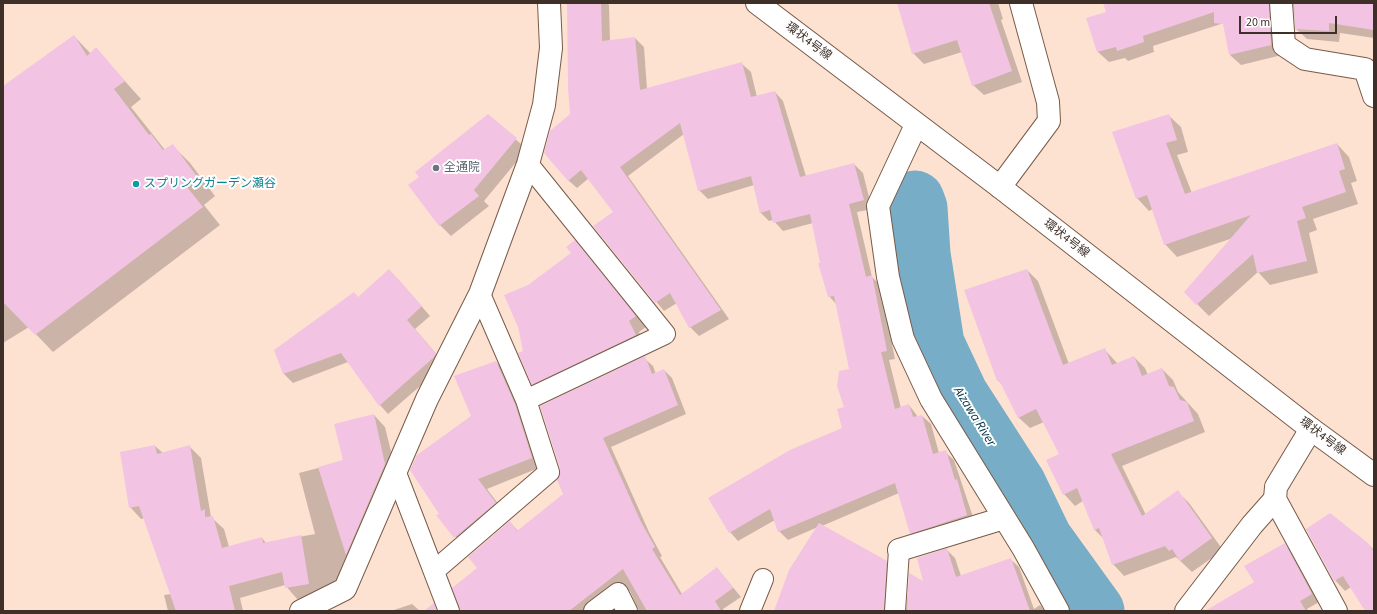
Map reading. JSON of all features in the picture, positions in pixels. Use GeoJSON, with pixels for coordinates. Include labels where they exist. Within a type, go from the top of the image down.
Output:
{"type":"FeatureCollection","features":[{"type":"Feature","properties":{"kind":"street"},"geometry":{"type":"LineString","coordinates":[[301,611],[345,589],[427,399],[480,294],[528,164],[544,105],[551,48],[549,3]]}},
{"type":"Feature","properties":{"kind":"street","name":"環状4号線"},"geometry":{"type":"LineString","coordinates":[[757,3],[916,125],[1000,187],[1311,429],[1374,474]]}},
{"type":"Feature","properties":{"kind":"street"},"geometry":{"type":"LineString","coordinates":[[1000,187],[1049,121],[1048,102],[1021,3]]}},
{"type":"Feature","properties":{"kind":"street"},"geometry":{"type":"LineString","coordinates":[[1282,3],[1284,45],[1305,59],[1370,68],[1374,96]]}},
{"type":"Feature","properties":{"kind":"street"},"geometry":{"type":"LineString","coordinates":[[916,125],[878,206],[888,277],[903,339],[931,399],[1004,518],[1058,611]]}},
{"type":"Feature","properties":{"kind":"street"},"geometry":{"type":"LineString","coordinates":[[1311,429],[1276,487],[1275,499],[1336,611]]}},
{"type":"Feature","properties":{"kind":"street"},"geometry":{"type":"LineString","coordinates":[[1186,611],[1252,525],[1275,499]]}},
{"type":"Feature","properties":{"kind":"street"},"geometry":{"type":"LineString","coordinates":[[899,550],[1004,518]]}},
{"type":"Feature","properties":{"kind":"lane"},"geometry":{"type":"LineString","coordinates":[[526,400],[665,334],[528,164]]}},
{"type":"Feature","properties":{"kind":"lane"},"geometry":{"type":"LineString","coordinates":[[434,571],[549,472],[526,400],[480,294]]}},
{"type":"Feature","properties":{"kind":"lane"},"geometry":{"type":"LineString","coordinates":[[396,472],[449,611]]}},
{"type":"Feature","properties":{"kind":"lane"},"geometry":{"type":"LineString","coordinates":[[895,611],[899,550]]}},
{"type":"Feature","properties":{"kind":"lane"},"geometry":{"type":"LineString","coordinates":[[750,611],[762,579]]}},
{"type":"Feature","properties":{"kind":"lane"},"geometry":{"type":"LineString","coordinates":[[594,611],[618,593],[627,611]]}},
{"type":"Feature","properties":{"kind":"building"},"geometry":{"type":"Polygon","coordinates":[[[567,3],[601,3],[602,41],[635,37],[640,90],[742,62],[751,97],[775,91],[800,177],[854,163],[864,200],[849,204],[866,277],[872,275],[887,351],[881,352],[895,409],[909,404],[913,417],[922,415],[933,454],[946,450],[955,480],[957,479],[967,515],[910,534],[895,483],[778,532],[770,509],[729,533],[708,498],[790,450],[842,428],[837,409],[844,407],[837,386],[839,371],[849,369],[834,296],[828,297],[818,263],[820,263],[810,214],[773,223],[770,210],[760,213],[751,176],[698,191],[680,123],[620,167],[721,310],[689,328],[670,293],[655,303],[593,226],[613,212],[581,170],[568,181],[544,153],[550,131],[570,114],[568,88],[567,3]]]}},
{"type":"Feature","properties":{"kind":"building"},"geometry":{"type":"Polygon","coordinates":[[[897,3],[989,3],[1012,71],[972,86],[957,40],[912,54],[897,3]]]}},
{"type":"Feature","properties":{"kind":"building"},"geometry":{"type":"Polygon","coordinates":[[[1103,3],[1269,3],[1271,45],[1229,55],[1223,24],[1214,23],[1214,12],[1143,36],[1144,42],[1117,51],[1116,47],[1097,52],[1086,18],[1106,12],[1103,3]]]}},
{"type":"Feature","properties":{"kind":"building"},"geometry":{"type":"Polygon","coordinates":[[[1294,3],[1374,3],[1374,30],[1329,23],[1329,31],[1295,29],[1294,3]]]}},
{"type":"Feature","properties":{"kind":"building","name":"スプリングガーデン瀬谷"},"geometry":{"type":"Polygon","coordinates":[[[74,35],[87,56],[96,47],[125,81],[114,89],[149,135],[151,134],[163,150],[173,144],[198,178],[187,187],[203,207],[35,335],[3,302],[3,86],[74,35]]]}},
{"type":"Feature","properties":{"kind":"building"},"geometry":{"type":"Polygon","coordinates":[[[488,114],[517,138],[474,190],[479,196],[439,226],[408,185],[419,177],[415,172],[488,114]]]}},
{"type":"Feature","properties":{"kind":"building"},"geometry":{"type":"Polygon","coordinates":[[[1169,114],[1177,140],[1166,143],[1185,194],[1337,143],[1345,169],[1339,171],[1346,192],[1302,207],[1306,218],[1297,221],[1307,261],[1257,273],[1253,254],[1196,305],[1184,292],[1251,215],[1164,245],[1147,195],[1136,199],[1112,132],[1169,114]]]}},
{"type":"Feature","properties":{"kind":"building"},"geometry":{"type":"Polygon","coordinates":[[[575,240],[636,316],[629,321],[636,335],[532,385],[518,353],[523,351],[518,327],[504,295],[528,285],[571,253],[566,247],[575,240]]]}},
{"type":"Feature","properties":{"kind":"building"},"geometry":{"type":"Polygon","coordinates":[[[389,269],[422,306],[407,320],[436,354],[433,358],[379,406],[341,353],[283,374],[274,350],[354,292],[358,297],[389,269]]]}},
{"type":"Feature","properties":{"kind":"building"},"geometry":{"type":"Polygon","coordinates":[[[1027,269],[1063,365],[1105,348],[1112,365],[1134,356],[1142,376],[1162,368],[1169,386],[1174,387],[1180,400],[1187,402],[1194,421],[1111,454],[1142,516],[1178,490],[1212,538],[1180,561],[1172,549],[1169,551],[1165,546],[1112,565],[1099,528],[1094,530],[1077,488],[1063,495],[1046,460],[1059,454],[1036,409],[1018,418],[999,380],[997,381],[964,290],[1027,269]]]}},
{"type":"Feature","properties":{"kind":"building"},"geometry":{"type":"Polygon","coordinates":[[[645,356],[652,374],[664,369],[678,405],[603,438],[641,522],[655,547],[652,549],[680,595],[717,567],[733,588],[715,601],[721,611],[647,611],[623,569],[569,611],[460,611],[452,588],[477,568],[468,557],[510,521],[517,531],[563,494],[557,480],[560,475],[560,468],[540,406],[645,356]]]}},
{"type":"Feature","properties":{"kind":"building"},"geometry":{"type":"Polygon","coordinates":[[[496,361],[515,404],[532,458],[478,479],[496,503],[454,538],[436,515],[439,514],[410,470],[417,455],[471,416],[454,376],[496,361]]]}},
{"type":"Feature","properties":{"kind":"building"},"geometry":{"type":"Polygon","coordinates":[[[374,414],[385,464],[346,555],[318,467],[343,460],[334,424],[374,414]]]}},
{"type":"Feature","properties":{"kind":"building"},"geometry":{"type":"Polygon","coordinates":[[[155,445],[157,454],[190,445],[201,511],[205,509],[205,517],[213,516],[222,548],[262,537],[263,543],[301,535],[309,584],[285,588],[282,572],[229,586],[235,611],[176,611],[139,506],[129,508],[120,452],[155,445]]]}},
{"type":"Feature","properties":{"kind":"building"},"geometry":{"type":"Polygon","coordinates":[[[1330,513],[1368,543],[1374,552],[1374,611],[1365,611],[1343,576],[1334,581],[1306,529],[1330,513]]]}},
{"type":"Feature","properties":{"kind":"building"},"geometry":{"type":"Polygon","coordinates":[[[819,523],[887,561],[884,611],[774,611],[789,570],[819,523]]]}},
{"type":"Feature","properties":{"kind":"building"},"geometry":{"type":"Polygon","coordinates":[[[1285,543],[1312,594],[1300,601],[1306,611],[1205,611],[1254,582],[1244,566],[1285,543]]]}},
{"type":"Feature","properties":{"kind":"building"},"geometry":{"type":"Polygon","coordinates":[[[947,548],[956,577],[1011,558],[1030,611],[907,611],[909,573],[923,581],[917,558],[947,548]]]}},
{"type":"Feature","properties":{"kind":"building"},"geometry":{"type":"Polygon","coordinates":[[[434,603],[437,611],[424,611],[434,603]]]}},
{"type":"Feature","properties":{"kind":"waterway","name":"Aizawa River"},"geometry":{"type":"LineString","coordinates":[[915,200],[918,208],[921,254],[935,344],[959,395],[1017,485],[1043,539],[1095,611]]}},
{"type":"Feature","properties":{"kind":"place","name":"全通院"},"geometry":{"type":"Point","coordinates":[436,168]}},
{"type":"Feature","properties":{"kind":"place","name":"スプリングガーデン瀬谷"},"geometry":{"type":"Point","coordinates":[136,184]}}]}
